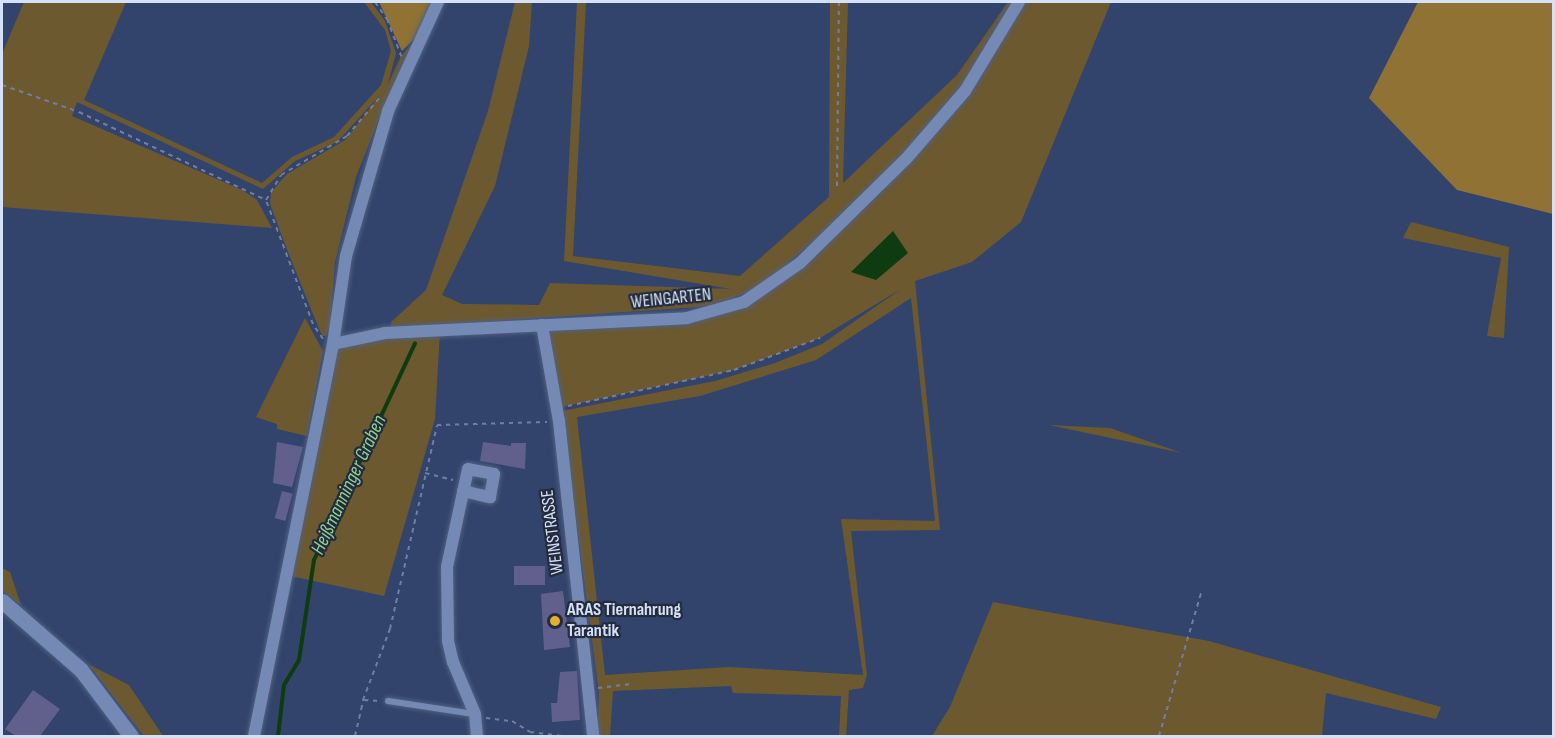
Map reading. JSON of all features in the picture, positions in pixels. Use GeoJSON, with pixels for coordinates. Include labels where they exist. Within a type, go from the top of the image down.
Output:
{"type":"FeatureCollection","features":[{"type":"Feature","properties":{"kind":"main road"},"geometry":{"type":"LineString","coordinates":[[2,601],[81,670],[128,735]]}},
{"type":"Feature","properties":{"kind":"street"},"geometry":{"type":"LineString","coordinates":[[254,736],[333,344],[346,256],[372,156],[388,111],[438,2]]}},
{"type":"Feature","properties":{"kind":"street","name":"WEINGARTEN"},"geometry":{"type":"LineString","coordinates":[[333,344],[385,333],[687,318],[719,312],[771,286],[800,263],[906,159],[964,91],[1019,2]]}},
{"type":"Feature","properties":{"kind":"street","name":"WEINSTRASSE"},"geometry":{"type":"LineString","coordinates":[[542,325],[559,421],[591,692],[593,736]]}},
{"type":"Feature","properties":{"kind":"street"},"geometry":{"type":"LineString","coordinates":[[464,487],[447,567],[448,641],[453,662],[475,716],[477,736]]}},
{"type":"Feature","properties":{"kind":"lane"},"geometry":{"type":"LineString","coordinates":[[388,701],[475,716]]}},
{"type":"Feature","properties":{"kind":"path"},"geometry":{"type":"LineString","coordinates":[[375,2],[387,19],[401,56],[397,64]]}},
{"type":"Feature","properties":{"kind":"path"},"geometry":{"type":"LineString","coordinates":[[837,186],[839,2]]}},
{"type":"Feature","properties":{"kind":"path"},"geometry":{"type":"LineString","coordinates":[[2,85],[79,112],[242,186],[266,200],[313,324],[322,338],[333,344]]}},
{"type":"Feature","properties":{"kind":"path"},"geometry":{"type":"LineString","coordinates":[[266,200],[281,175],[346,136],[385,89]]}},
{"type":"Feature","properties":{"kind":"path"},"geometry":{"type":"LineString","coordinates":[[556,408],[734,370],[820,338]]}},
{"type":"Feature","properties":{"kind":"path"},"geometry":{"type":"LineString","coordinates":[[355,736],[363,700],[390,629],[437,425],[559,421]]}},
{"type":"Feature","properties":{"kind":"path"},"geometry":{"type":"LineString","coordinates":[[425,473],[464,487]]}},
{"type":"Feature","properties":{"kind":"path"},"geometry":{"type":"LineString","coordinates":[[1158,736],[1202,593]]}},
{"type":"Feature","properties":{"kind":"path"},"geometry":{"type":"LineString","coordinates":[[591,692],[600,687],[633,684]]}},
{"type":"Feature","properties":{"kind":"path"},"geometry":{"type":"LineString","coordinates":[[363,700],[388,701]]}},
{"type":"Feature","properties":{"kind":"path"},"geometry":{"type":"LineString","coordinates":[[475,716],[512,721],[530,732],[561,736]]}},
{"type":"Feature","properties":{"kind":"shaded area"},"geometry":{"type":"Polygon","coordinates":[[[24,2],[126,2],[84,100],[262,183],[292,157],[334,137],[381,85],[391,51],[385,30],[364,2],[371,2],[385,21],[396,53],[388,84],[401,56],[412,44],[388,111],[380,116],[356,177],[335,262],[330,326],[326,336],[322,336],[288,252],[270,204],[271,192],[287,174],[345,140],[381,94],[337,142],[295,161],[263,189],[77,102],[72,116],[242,190],[257,200],[272,228],[2,207],[2,54],[24,2]]]}},
{"type":"Feature","properties":{"kind":"shaded area"},"geometry":{"type":"Polygon","coordinates":[[[379,2],[435,2],[424,29],[402,51],[379,2]]]}},
{"type":"Feature","properties":{"kind":"shaded area"},"geometry":{"type":"Polygon","coordinates":[[[515,2],[532,2],[529,46],[495,186],[442,295],[462,304],[539,305],[550,283],[731,289],[564,261],[577,2],[586,2],[573,256],[740,276],[829,197],[830,2],[848,2],[843,183],[957,75],[1008,2],[1111,2],[1021,222],[972,262],[915,281],[940,530],[851,531],[867,675],[863,688],[849,690],[846,736],[839,736],[841,696],[733,693],[731,686],[613,691],[610,736],[597,736],[599,693],[562,411],[715,381],[775,363],[822,344],[901,289],[820,338],[734,370],[557,408],[542,325],[719,312],[771,286],[906,159],[761,287],[712,306],[392,328],[391,322],[426,290],[488,111],[515,2]],[[911,298],[816,360],[700,396],[577,417],[605,675],[729,667],[863,675],[841,519],[935,521],[911,298]]]}},
{"type":"Feature","properties":{"kind":"shaded area"},"geometry":{"type":"Polygon","coordinates":[[[1418,2],[1553,2],[1553,214],[1457,190],[1369,98],[1418,2]]]}},
{"type":"Feature","properties":{"kind":"shaded area"},"geometry":{"type":"Polygon","coordinates":[[[1411,222],[1509,247],[1504,338],[1487,336],[1501,258],[1403,238],[1411,222]]]}},
{"type":"Feature","properties":{"kind":"shaded area"},"geometry":{"type":"Polygon","coordinates":[[[893,231],[908,253],[876,280],[851,272],[893,231]]]}},
{"type":"Feature","properties":{"kind":"shaded area"},"geometry":{"type":"Polygon","coordinates":[[[305,318],[323,351],[307,436],[277,429],[277,424],[256,417],[305,318]]]}},
{"type":"Feature","properties":{"kind":"shaded area"},"geometry":{"type":"Polygon","coordinates":[[[440,331],[435,419],[384,596],[286,575],[333,344],[440,331]]]}},
{"type":"Feature","properties":{"kind":"shaded area"},"geometry":{"type":"Polygon","coordinates":[[[1049,425],[1110,428],[1182,453],[1049,425]]]}},
{"type":"Feature","properties":{"kind":"shaded area"},"geometry":{"type":"Polygon","coordinates":[[[2,568],[10,572],[21,605],[2,591],[2,568]]]}},
{"type":"Feature","properties":{"kind":"shaded area"},"geometry":{"type":"Polygon","coordinates":[[[993,602],[1209,641],[1441,707],[1436,719],[1326,693],[1322,736],[932,736],[950,707],[993,602]]]}},
{"type":"Feature","properties":{"kind":"shaded area"},"geometry":{"type":"Polygon","coordinates":[[[88,664],[129,685],[163,736],[144,736],[88,664]]]}},
{"type":"Feature","properties":{"kind":"building"},"geometry":{"type":"Polygon","coordinates":[[[277,442],[303,447],[292,487],[273,483],[277,442]]]}},
{"type":"Feature","properties":{"kind":"building"},"geometry":{"type":"Polygon","coordinates":[[[483,442],[511,446],[511,443],[526,443],[525,469],[480,461],[483,442]]]}},
{"type":"Feature","properties":{"kind":"building"},"geometry":{"type":"Polygon","coordinates":[[[282,491],[293,494],[285,521],[275,518],[282,491]]]}},
{"type":"Feature","properties":{"kind":"building"},"geometry":{"type":"Polygon","coordinates":[[[514,566],[545,566],[545,585],[514,585],[514,566]]]}},
{"type":"Feature","properties":{"kind":"building"},"geometry":{"type":"Polygon","coordinates":[[[563,591],[570,647],[544,650],[541,594],[563,591]]]}},
{"type":"Feature","properties":{"kind":"building"},"geometry":{"type":"Polygon","coordinates":[[[577,671],[580,720],[552,722],[551,703],[557,703],[560,672],[577,671]]]}},
{"type":"Feature","properties":{"kind":"building"},"geometry":{"type":"Polygon","coordinates":[[[33,690],[60,709],[40,736],[16,736],[5,729],[33,690]]]}},
{"type":"Feature","properties":{"kind":"waterway","name":"Heißmanninger Graben"},"geometry":{"type":"LineString","coordinates":[[278,736],[284,685],[299,660],[314,560],[415,343]]}},
{"type":"Feature","properties":{"kind":"place","name":"ARAS Tiernahrung Tarantik"},"geometry":{"type":"Point","coordinates":[555,621]}}]}
